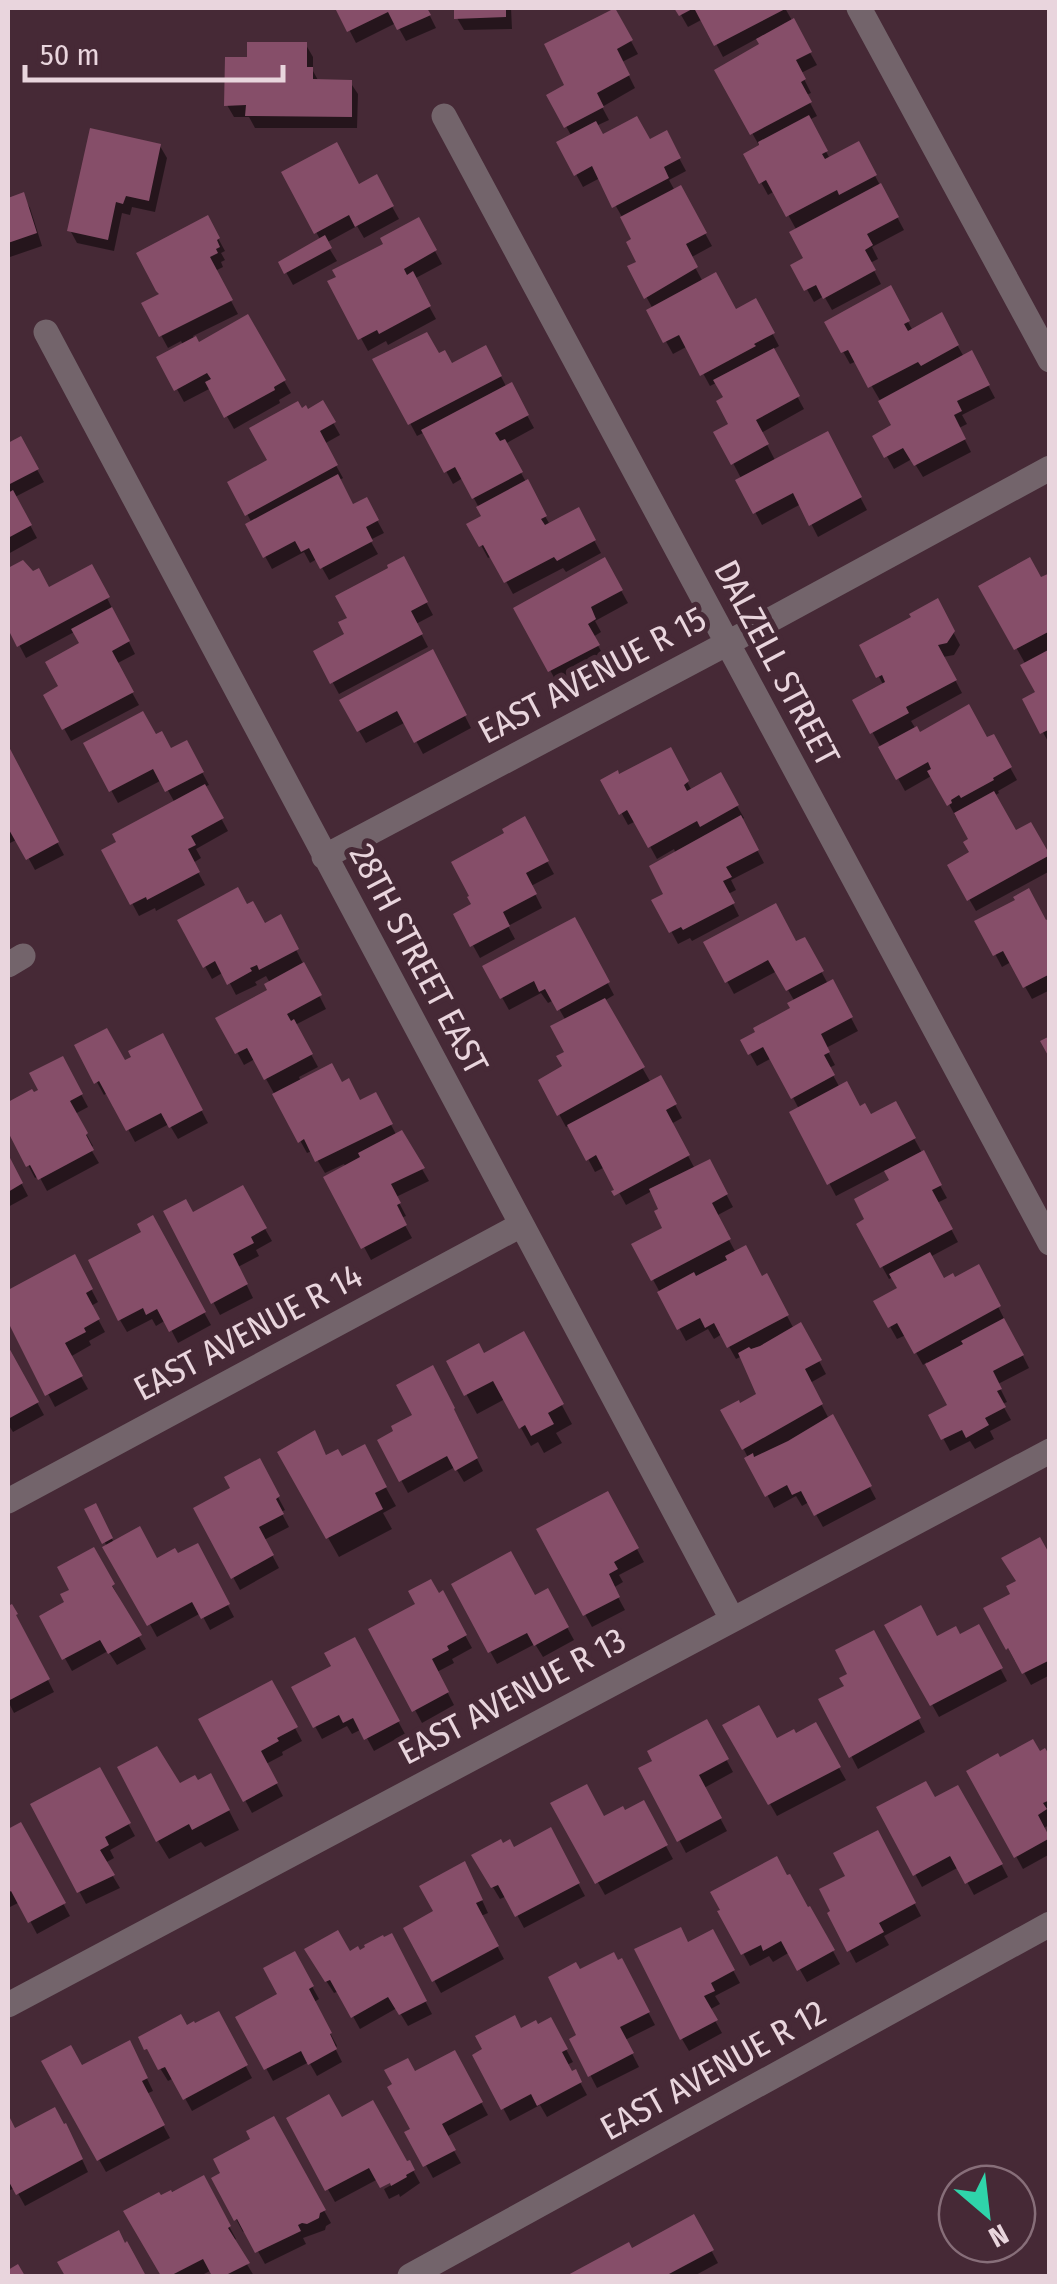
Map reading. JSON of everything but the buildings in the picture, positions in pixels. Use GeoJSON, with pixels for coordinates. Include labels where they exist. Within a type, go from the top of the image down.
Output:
{"type":"FeatureCollection","features":[{"type":"Feature","properties":{"kind":"street"},"geometry":{"type":"LineString","coordinates":[[859,8],[1050,360]]}},
{"type":"Feature","properties":{"kind":"street","name":"DALZELL STREET"},"geometry":{"type":"LineString","coordinates":[[444,116],[1050,1243]]}},
{"type":"Feature","properties":{"kind":"street","name":"28TH STREET EAST"},"geometry":{"type":"LineString","coordinates":[[46,332],[732,1618]]}},
{"type":"Feature","properties":{"kind":"street","name":"EAST AVENUE R 15"},"geometry":{"type":"LineString","coordinates":[[324,857],[1050,468]]}},
{"type":"Feature","properties":{"kind":"street","name":"EAST AVENUE R 14"},"geometry":{"type":"LineString","coordinates":[[8,1502],[521,1225]]}},
{"type":"Feature","properties":{"kind":"street","name":"EAST AVENUE R 13"},"geometry":{"type":"LineString","coordinates":[[8,2005],[1050,1451]]}},
{"type":"Feature","properties":{"kind":"street","name":"EAST AVENUE R 12"},"geometry":{"type":"LineString","coordinates":[[410,2276],[441,2270],[1050,1924]]}}]}
